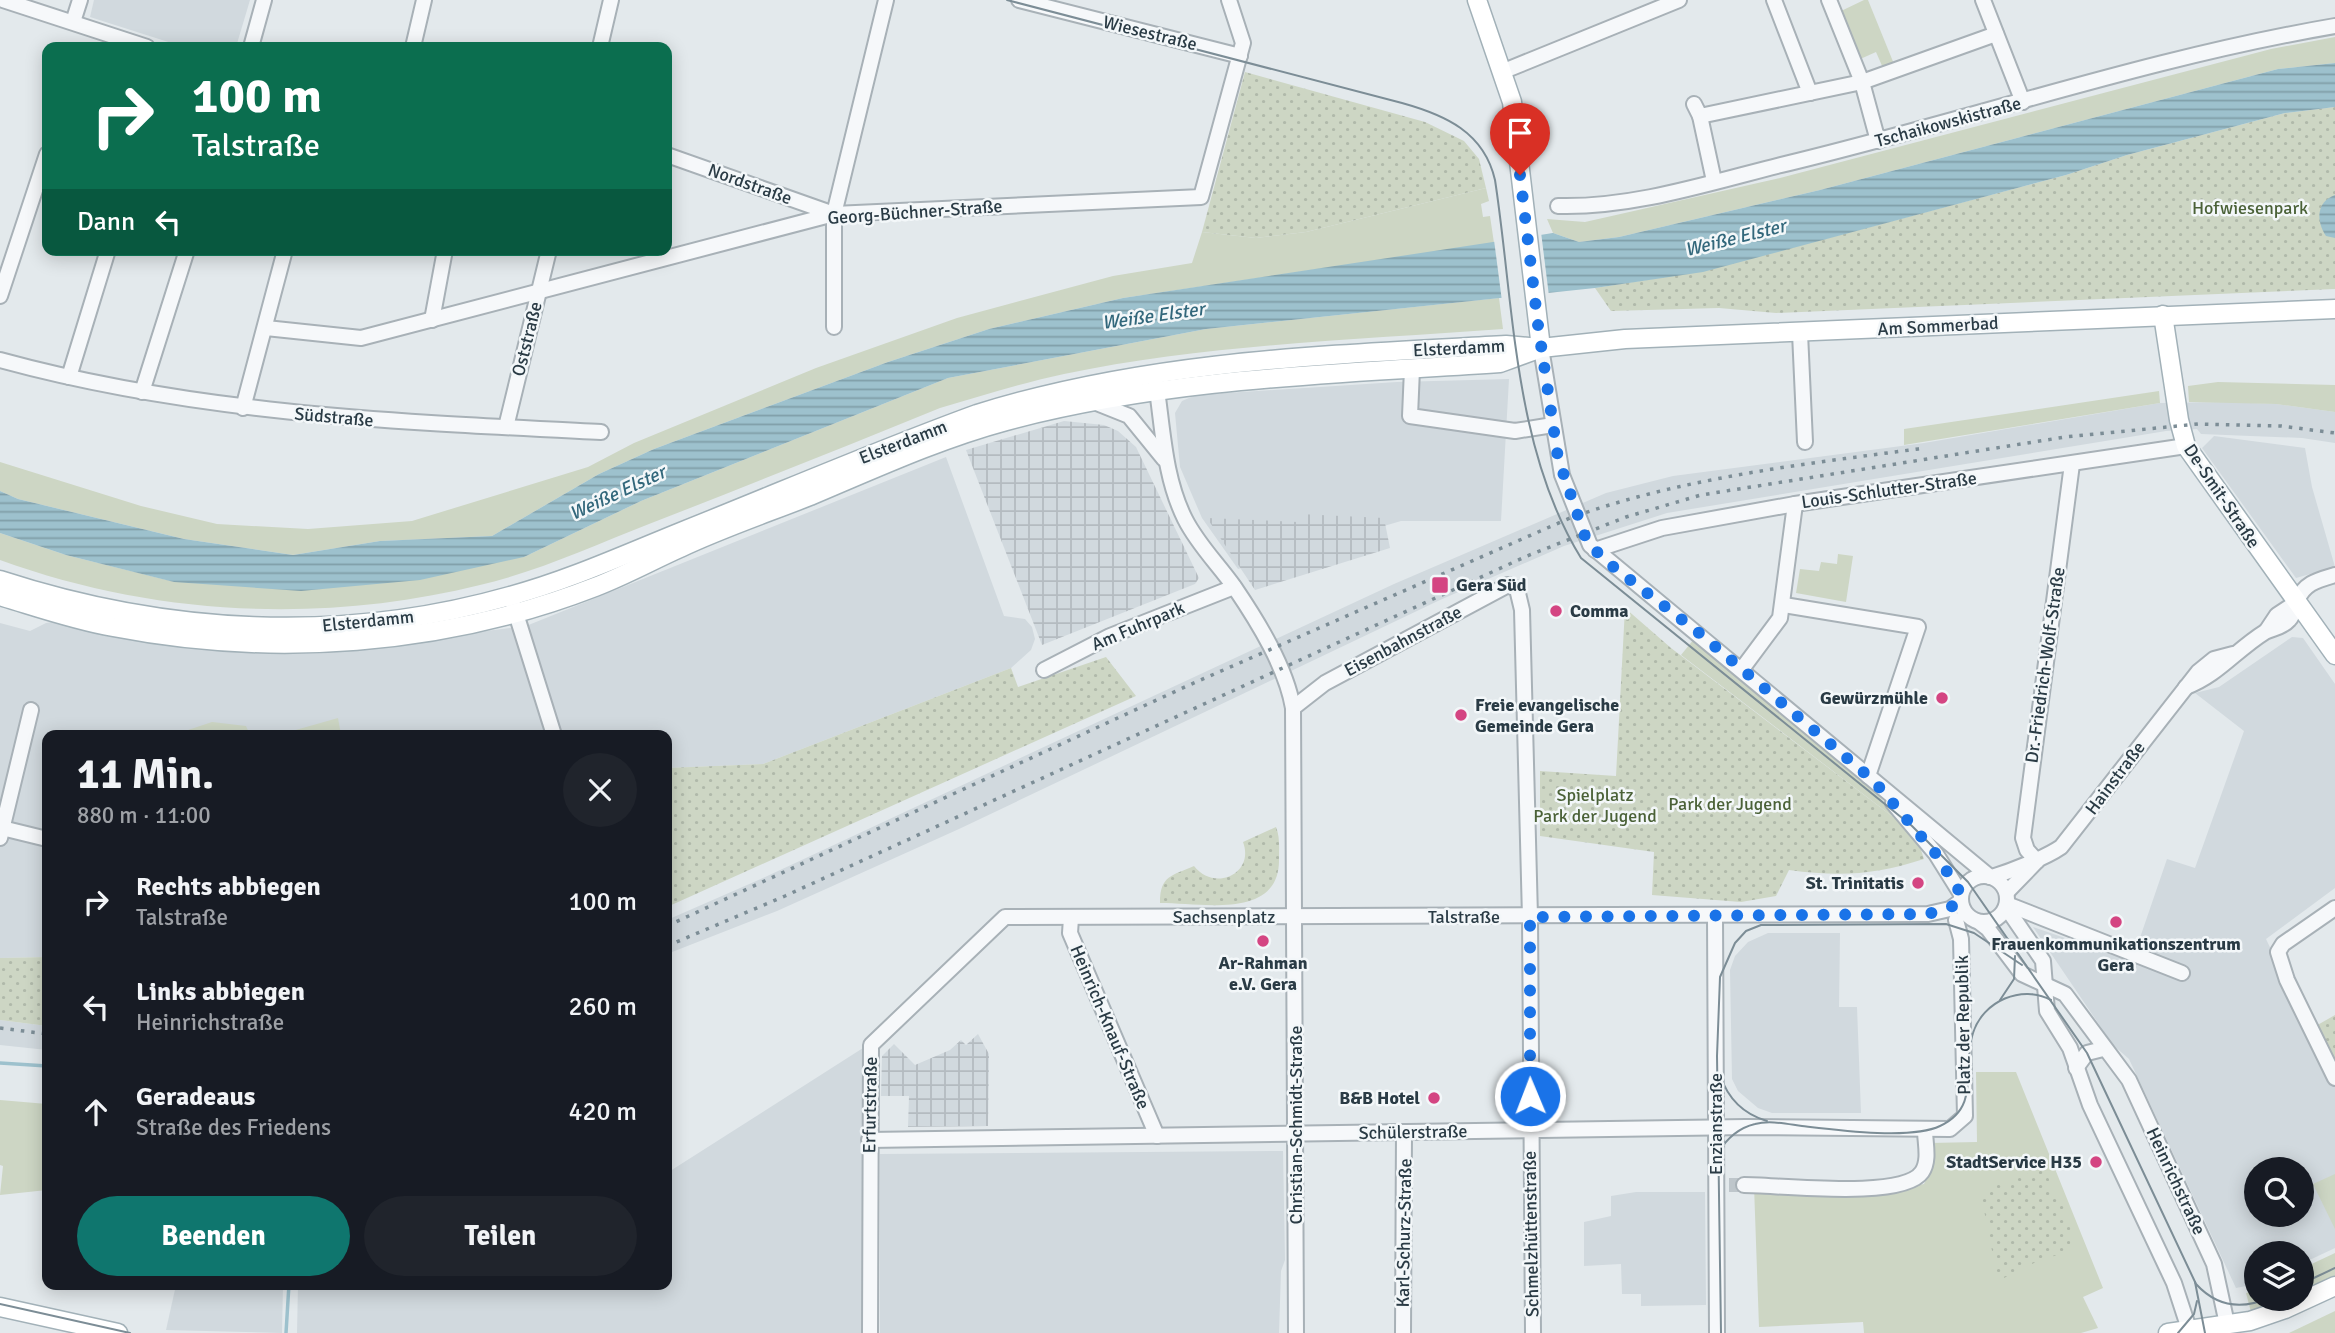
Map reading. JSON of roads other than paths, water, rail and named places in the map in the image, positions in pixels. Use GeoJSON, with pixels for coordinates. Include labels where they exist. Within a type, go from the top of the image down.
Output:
{"type":"FeatureCollection","features":[{"type":"Feature","properties":{"kind":"main road"},"geometry":{"type":"LineString","coordinates":[[1477,0],[1504,71],[1512,102],[1541,348]]}},
{"type":"Feature","properties":{"kind":"main road","name":"Am Sommerbad"},"geometry":{"type":"LineString","coordinates":[[1541,348],[1625,339],[2335,309]]}},
{"type":"Feature","properties":{"kind":"main road","name":"De-Smit-Straße"},"geometry":{"type":"LineString","coordinates":[[2163,315],[2179,420],[2186,446],[2335,655]]}},
{"type":"Feature","properties":{"kind":"main road","name":"Elsterdamm"},"geometry":{"type":"LineString","coordinates":[[0,580],[106,610],[158,620],[228,627],[288,628],[383,622],[444,612],[542,587],[977,414],[1086,384],[1154,372],[1272,359],[1494,346],[1541,348]]}},
{"type":"Feature","properties":{"kind":"main road","name":"Elsterdamm"},"geometry":{"type":"LineString","coordinates":[[0,596],[68,616],[135,631],[229,642],[288,644],[451,631],[516,615],[596,587],[681,547],[949,440],[1007,420],[1206,383],[1500,363],[1541,348]]}},
{"type":"Feature","properties":{"kind":"main road"},"geometry":{"type":"LineString","coordinates":[[2168,1333],[2227,1324],[2285,1309],[2335,1286]]}},
{"type":"Feature","properties":{"kind":"main road"},"geometry":{"type":"LineString","coordinates":[[0,1307],[118,1333]]}},
{"type":"Feature","properties":{"kind":"street"},"geometry":{"type":"LineString","coordinates":[[3,0],[132,42]]}},
{"type":"Feature","properties":{"kind":"street"},"geometry":{"type":"LineString","coordinates":[[73,22],[80,0]]}},
{"type":"Feature","properties":{"kind":"street"},"geometry":{"type":"LineString","coordinates":[[252,42],[264,0]]}},
{"type":"Feature","properties":{"kind":"street"},"geometry":{"type":"LineString","coordinates":[[414,42],[424,0]]}},
{"type":"Feature","properties":{"kind":"street"},"geometry":{"type":"LineString","coordinates":[[601,42],[611,0]]}},
{"type":"Feature","properties":{"kind":"street"},"geometry":{"type":"LineString","coordinates":[[834,327],[834,214],[886,0]]}},
{"type":"Feature","properties":{"kind":"street","name":"Wiesestraße"},"geometry":{"type":"LineString","coordinates":[[1019,0],[1240,56]]}},
{"type":"Feature","properties":{"kind":"street"},"geometry":{"type":"LineString","coordinates":[[1229,0],[1242,35],[1240,56]]}},
{"type":"Feature","properties":{"kind":"street"},"geometry":{"type":"LineString","coordinates":[[1504,71],[1651,5],[1679,0]]}},
{"type":"Feature","properties":{"kind":"street"},"geometry":{"type":"LineString","coordinates":[[1774,0],[1810,93]]}},
{"type":"Feature","properties":{"kind":"street"},"geometry":{"type":"LineString","coordinates":[[1829,0],[1862,82],[1878,141]]}},
{"type":"Feature","properties":{"kind":"street"},"geometry":{"type":"LineString","coordinates":[[1983,0],[2023,102]]}},
{"type":"Feature","properties":{"kind":"street","name":"Tschaikowskistraße"},"geometry":{"type":"LineString","coordinates":[[1558,206],[1596,206],[1714,181],[1878,141],[2241,42],[2335,26]]}},
{"type":"Feature","properties":{"kind":"street"},"geometry":{"type":"LineString","coordinates":[[1714,181],[1697,110],[1810,93],[1862,82],[1996,34]]}},
{"type":"Feature","properties":{"kind":"street","name":"Georg-Büchner-Straße"},"geometry":{"type":"LineString","coordinates":[[266,328],[360,338],[538,294],[834,214],[1201,197],[1240,56]]}},
{"type":"Feature","properties":{"kind":"street","name":"Nordstraße"},"geometry":{"type":"LineString","coordinates":[[672,157],[834,214]]}},
{"type":"Feature","properties":{"kind":"street"},"geometry":{"type":"LineString","coordinates":[[0,296],[42,166]]}},
{"type":"Feature","properties":{"kind":"street"},"geometry":{"type":"LineString","coordinates":[[69,377],[106,256]]}},
{"type":"Feature","properties":{"kind":"street"},"geometry":{"type":"LineString","coordinates":[[142,392],[185,256]]}},
{"type":"Feature","properties":{"kind":"street"},"geometry":{"type":"LineString","coordinates":[[243,408],[284,256]]}},
{"type":"Feature","properties":{"kind":"street"},"geometry":{"type":"LineString","coordinates":[[432,320],[444,256]]}},
{"type":"Feature","properties":{"kind":"street","name":"Oststraße"},"geometry":{"type":"LineString","coordinates":[[506,428],[548,256]]}},
{"type":"Feature","properties":{"kind":"street"},"geometry":{"type":"LineString","coordinates":[[1800,333],[1805,442]]}},
{"type":"Feature","properties":{"kind":"street"},"geometry":{"type":"LineString","coordinates":[[1541,348],[1552,425],[1569,495],[1586,539],[1595,550],[1991,877],[2003,884],[2007,901],[2042,961],[2047,1011],[2070,1048],[2090,1105],[2174,1283],[2189,1329]]}},
{"type":"Feature","properties":{"kind":"street","name":"Südstraße"},"geometry":{"type":"LineString","coordinates":[[0,360],[142,392],[243,408],[326,417],[601,432]]}},
{"type":"Feature","properties":{"kind":"street"},"geometry":{"type":"LineString","coordinates":[[1412,369],[1410,416],[1515,430],[1552,425]]}},
{"type":"Feature","properties":{"kind":"street"},"geometry":{"type":"LineString","coordinates":[[1154,372],[1166,462],[1177,502],[1191,531],[1234,587],[1285,680],[1293,708]]}},
{"type":"Feature","properties":{"kind":"street"},"geometry":{"type":"LineString","coordinates":[[1094,402],[1129,416],[1166,462]]}},
{"type":"Feature","properties":{"kind":"street","name":"Louis-Schlutter-Straße"},"geometry":{"type":"LineString","coordinates":[[1595,550],[1662,528],[1796,503],[2186,446]]}},
{"type":"Feature","properties":{"kind":"street","name":"Dr.-Friedrich-Wolf-Straße"},"geometry":{"type":"LineString","coordinates":[[2037,861],[2026,850],[2023,838],[2072,464]]}},
{"type":"Feature","properties":{"kind":"street"},"geometry":{"type":"LineString","coordinates":[[1742,669],[1780,618],[1784,605],[1796,503]]}},
{"type":"Feature","properties":{"kind":"street","name":"Hainstraße"},"geometry":{"type":"LineString","coordinates":[[1991,877],[2022,863],[2037,861],[2061,847],[2197,672],[2214,659],[2233,654],[2267,631],[2281,611],[2297,602],[2309,584],[2335,575]]}},
{"type":"Feature","properties":{"kind":"street","name":"Eisenbahnstraße"},"geometry":{"type":"LineString","coordinates":[[1293,708],[1325,682],[1508,585],[1517,589]]}},
{"type":"Feature","properties":{"kind":"street","name":"Am Fuhrpark"},"geometry":{"type":"LineString","coordinates":[[1044,670],[1110,636],[1234,587]]}},
{"type":"Feature","properties":{"kind":"street","name":"Schmelzhüttenstraße"},"geometry":{"type":"LineString","coordinates":[[1517,589],[1522,610],[1530,917],[1533,1333]]}},
{"type":"Feature","properties":{"kind":"street"},"geometry":{"type":"LineString","coordinates":[[510,596],[552,730]]}},
{"type":"Feature","properties":{"kind":"street"},"geometry":{"type":"LineString","coordinates":[[1784,605],[1918,627],[1871,778]]}},
{"type":"Feature","properties":{"kind":"street","name":"Sachsenplatz"},"geometry":{"type":"LineString","coordinates":[[1071,918],[1293,918],[1293,708]]}},
{"type":"Feature","properties":{"kind":"street"},"geometry":{"type":"LineString","coordinates":[[31,710],[1,833],[42,838]]}},
{"type":"Feature","properties":{"kind":"street"},"geometry":{"type":"LineString","coordinates":[[1871,778],[1936,854],[1961,897],[1965,912],[1977,921],[1998,919],[2007,901]]}},
{"type":"Feature","properties":{"kind":"street","name":"Hainstraße"},"geometry":{"type":"LineString","coordinates":[[2007,901],[2037,861]]}},
{"type":"Feature","properties":{"kind":"street"},"geometry":{"type":"LineString","coordinates":[[1961,897],[1973,879],[1991,877]]}},
{"type":"Feature","properties":{"kind":"street","name":"Talstraße"},"geometry":{"type":"LineString","coordinates":[[1293,918],[1928,914],[1950,909],[1961,897]]}},
{"type":"Feature","properties":{"kind":"street"},"geometry":{"type":"LineString","coordinates":[[2007,901],[2182,972]]}},
{"type":"Feature","properties":{"kind":"street"},"geometry":{"type":"LineString","coordinates":[[2335,908],[2283,944],[2278,952],[2279,964],[2335,1078]]}},
{"type":"Feature","properties":{"kind":"street","name":"Talstraße"},"geometry":{"type":"LineString","coordinates":[[1928,914],[1977,921]]}},
{"type":"Feature","properties":{"kind":"street","name":"Enzianstraße"},"geometry":{"type":"LineString","coordinates":[[1715,916],[1716,1128],[1723,1184],[1717,1333]]}},
{"type":"Feature","properties":{"kind":"street","name":"Erfurtstraße"},"geometry":{"type":"LineString","coordinates":[[870,1333],[871,1045],[1005,917],[1071,918]]}},
{"type":"Feature","properties":{"kind":"street","name":"Heinrich-Knauf-Straße"},"geometry":{"type":"LineString","coordinates":[[1071,918],[1070,933],[1157,1136]]}},
{"type":"Feature","properties":{"kind":"street","name":"Christian-Schmidt-Straße"},"geometry":{"type":"LineString","coordinates":[[1293,918],[1296,1333]]}},
{"type":"Feature","properties":{"kind":"street","name":"Platz der Republik"},"geometry":{"type":"LineString","coordinates":[[1956,920],[1961,939],[1965,1116],[1956,1126]]}},
{"type":"Feature","properties":{"kind":"street","name":"Heinrichstraße"},"geometry":{"type":"LineString","coordinates":[[1977,921],[2022,974],[2065,994],[2103,1049],[2129,1080],[2214,1264],[2227,1324]]}},
{"type":"Feature","properties":{"kind":"street"},"geometry":{"type":"LineString","coordinates":[[2076,1068],[2087,1053],[2103,1049]]}},
{"type":"Feature","properties":{"kind":"street","name":"Schülerstraße"},"geometry":{"type":"LineString","coordinates":[[869,1140],[1716,1128],[1925,1130],[1956,1126]]}},
{"type":"Feature","properties":{"kind":"street"},"geometry":{"type":"LineString","coordinates":[[1744,1185],[1859,1188],[1908,1184],[1927,1164],[1925,1130]]}},
{"type":"Feature","properties":{"kind":"street","name":"Karl-Schurz-Straße"},"geometry":{"type":"LineString","coordinates":[[1403,1333],[1404,1132]]}},
{"type":"Feature","properties":{"kind":"water","name":"Weiße Elster"},"geometry":{"type":"Polygon","coordinates":[[[2335,63],[2335,107],[2285,113],[1703,272],[1595,288],[1206,329],[948,378],[641,501],[524,557],[420,580],[301,591],[174,582],[66,555],[0,533],[0,491],[18,499],[184,539],[293,555],[380,541],[492,536],[599,474],[654,449],[888,362],[989,329],[1123,298],[1553,233],[1579,242],[1619,237],[1820,190],[2278,69],[2335,63]]]}},
{"type":"Feature","properties":{"kind":"water"},"geometry":{"type":"Polygon","coordinates":[[[2335,195],[2335,238],[2326,236],[2319,218],[2324,202],[2335,195]]]}},
{"type":"Feature","properties":{"kind":"waterway"},"geometry":{"type":"LineString","coordinates":[[0,1063],[42,1066]]}},
{"type":"Feature","properties":{"kind":"waterway"},"geometry":{"type":"LineString","coordinates":[[286,1333],[289,1290]]}},
{"type":"Feature","properties":{"kind":"tunnel"},"geometry":{"type":"LineString","coordinates":[[1729,1185],[1744,1185]]}},
{"type":"Feature","properties":{"kind":"tram line"},"geometry":{"type":"LineString","coordinates":[[1007,0],[1402,103],[1433,113],[1472,138],[1490,163],[1495,180],[1513,325],[1529,422],[1542,470],[1559,515],[1581,558],[1912,826],[1968,882],[2087,1053],[2196,1284],[2221,1301],[2244,1304]]}},
{"type":"Feature","properties":{"kind":"tram line"},"geometry":{"type":"LineString","coordinates":[[1721,1333],[1717,1056],[1720,977],[1735,943],[1746,931],[1761,925],[1946,924],[1974,933],[2022,965]]}},
{"type":"Feature","properties":{"kind":"tram line"},"geometry":{"type":"LineString","coordinates":[[2000,1000],[2014,979],[2015,956]]}},
{"type":"Feature","properties":{"kind":"tram line"},"geometry":{"type":"LineString","coordinates":[[1718,1153],[1738,1131],[1761,1123],[1893,1133],[1940,1126],[1953,1118],[1966,1097],[1970,1046],[1973,1033],[1985,1012],[1994,1004],[2016,995],[2028,994],[2051,1000]]}},
{"type":"Feature","properties":{"kind":"tram line"},"geometry":{"type":"LineString","coordinates":[[1720,1075],[1737,1104],[1767,1121]]}},
{"type":"Feature","properties":{"kind":"tram line"},"geometry":{"type":"LineString","coordinates":[[2314,1278],[2335,1268]]}},
{"type":"Feature","properties":{"kind":"tram line"},"geometry":{"type":"LineString","coordinates":[[2195,1282],[2205,1333]]}},
{"type":"Feature","properties":{"kind":"tram line"},"geometry":{"type":"LineString","coordinates":[[2178,1333],[2194,1314],[2197,1301]]}},
{"type":"Feature","properties":{"kind":"tram line"},"geometry":{"type":"LineString","coordinates":[[0,1304],[130,1333]]}},
{"type":"Feature","properties":{"kind":"railway"},"geometry":{"type":"LineString","coordinates":[[672,944],[785,896],[1527,556],[1626,517],[1701,495],[2065,437],[2198,424],[2281,426],[2335,433]]}},
{"type":"Feature","properties":{"kind":"railway"},"geometry":{"type":"LineString","coordinates":[[672,924],[1187,686],[1570,518],[1613,504],[1701,482],[1790,466],[1925,448]]}},
{"type":"Feature","properties":{"kind":"railway"},"geometry":{"type":"LineString","coordinates":[[0,1028],[42,1033]]}},
{"type":"Feature","properties":{"kind":"place","name":"Gera Süd"},"geometry":{"type":"Point","coordinates":[1440,585]}},
{"type":"Feature","properties":{"kind":"place","name":"Comma"},"geometry":{"type":"Point","coordinates":[1556,611]}},
{"type":"Feature","properties":{"kind":"place","name":"Gewürzmühle"},"geometry":{"type":"Point","coordinates":[1942,698]}},
{"type":"Feature","properties":{"kind":"place","name":"Freie evangelische Gemeinde Gera"},"geometry":{"type":"Point","coordinates":[1461,715]}},
{"type":"Feature","properties":{"kind":"place","name":"St. Trinitatis"},"geometry":{"type":"Point","coordinates":[1918,883]}},
{"type":"Feature","properties":{"kind":"place","name":"Frauenkommunikationszentrum Gera"},"geometry":{"type":"Point","coordinates":[2116,922]}},
{"type":"Feature","properties":{"kind":"place","name":"Ar-Rahman e.V. Gera"},"geometry":{"type":"Point","coordinates":[1263,941]}},
{"type":"Feature","properties":{"kind":"place","name":"B&B Hotel"},"geometry":{"type":"Point","coordinates":[1434,1098]}},
{"type":"Feature","properties":{"kind":"place","name":"StadtService H35"},"geometry":{"type":"Point","coordinates":[2096,1162]}},
{"type":"Feature","properties":{"kind":"park label","name":"Hofwiesenpark"},"geometry":{"type":"Point","coordinates":[2250,208]}},
{"type":"Feature","properties":{"kind":"park label","name":"Park der Jugend"},"geometry":{"type":"Point","coordinates":[1730,804]}},
{"type":"Feature","properties":{"kind":"park label","name":"Spielplatz Park der Jugend"},"geometry":{"type":"Point","coordinates":[1595,805]}}]}
